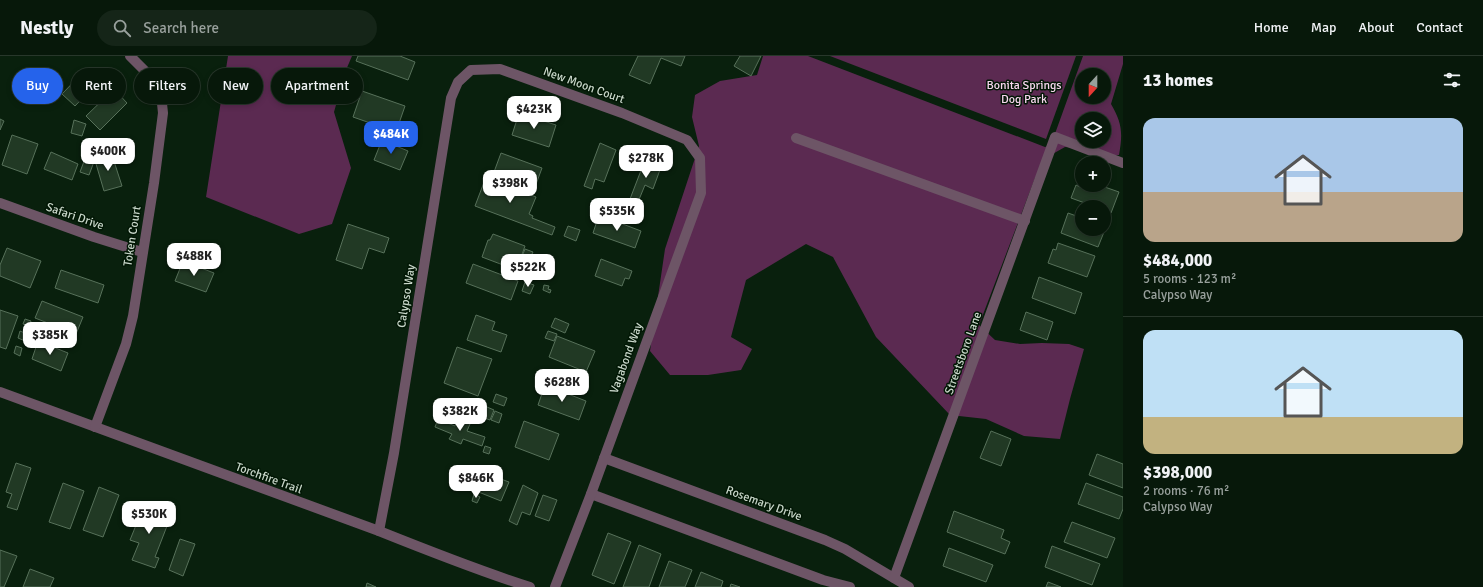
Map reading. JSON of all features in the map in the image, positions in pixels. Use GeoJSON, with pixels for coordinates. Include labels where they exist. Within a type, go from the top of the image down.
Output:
{"type":"FeatureCollection","features":[{"type":"Feature","properties":{"kind":"street","name":"Token Court"},"geometry":{"type":"LineString","coordinates":[[96,427],[126,344],[133,316],[154,183],[163,113],[161,94],[151,77],[130,56]]}},
{"type":"Feature","properties":{"kind":"street","name":"New Moon Court"},"geometry":{"type":"LineString","coordinates":[[471,70],[500,69],[622,113],[687,140],[700,158]]}},
{"type":"Feature","properties":{"kind":"street","name":"Calypso Way"},"geometry":{"type":"LineString","coordinates":[[379,531],[394,453],[451,98],[458,82],[471,70]]}},
{"type":"Feature","properties":{"kind":"street","name":"Streetsboro Lane"},"geometry":{"type":"LineString","coordinates":[[894,578],[1055,137],[1123,163]]}},
{"type":"Feature","properties":{"kind":"street"},"geometry":{"type":"LineString","coordinates":[[796,138],[1025,221]]}},
{"type":"Feature","properties":{"kind":"street","name":"Vagabond Way"},"geometry":{"type":"LineString","coordinates":[[555,587],[591,494],[701,193],[700,158]]}},
{"type":"Feature","properties":{"kind":"street","name":"Safari Drive"},"geometry":{"type":"LineString","coordinates":[[0,203],[94,237],[142,252]]}},
{"type":"Feature","properties":{"kind":"street","name":"Torchfire Trail"},"geometry":{"type":"LineString","coordinates":[[0,392],[530,587]]}},
{"type":"Feature","properties":{"kind":"street","name":"Rosemary Drive"},"geometry":{"type":"LineString","coordinates":[[604,458],[825,540],[845,549],[909,587]]}},
{"type":"Feature","properties":{"kind":"street"},"geometry":{"type":"LineString","coordinates":[[591,494],[823,580],[850,587]]}},
{"type":"Feature","properties":{"kind":"green space"},"geometry":{"type":"Polygon","coordinates":[[[228,56],[352,56],[347,68],[271,68],[271,104],[336,104],[334,112],[351,168],[332,224],[299,234],[206,197],[221,104],[263,104],[263,68],[226,68],[228,56]]]}},
{"type":"Feature","properties":{"kind":"green space"},"geometry":{"type":"Polygon","coordinates":[[[763,56],[808,56],[1045,147],[1049,146],[1052,142],[1075,78],[1075,104],[1111,104],[1121,128],[1119,155],[1106,156],[1088,149],[1076,148],[1111,148],[1111,112],[1075,112],[1075,148],[1065,147],[1049,156],[1035,178],[979,325],[995,340],[1020,344],[1069,344],[1084,349],[1060,439],[1024,436],[986,419],[950,415],[876,337],[833,257],[806,244],[746,280],[731,337],[752,349],[741,370],[708,375],[670,375],[650,351],[665,249],[699,146],[692,117],[695,95],[720,81],[757,75],[763,56]]]}},
{"type":"Feature","properties":{"kind":"green space","name":"Bonita Springs Dog Park"},"geometry":{"type":"Polygon","coordinates":[[[830,56],[1076,56],[1046,139],[830,56]]]}},
{"type":"Feature","properties":{"kind":"green space"},"geometry":{"type":"Polygon","coordinates":[[[1083,56],[1123,56],[1123,64],[1111,104],[1111,68],[1079,68],[1083,56]]]}},
{"type":"Feature","properties":{"kind":"building"},"geometry":{"type":"Polygon","coordinates":[[[358,56],[400,56],[415,62],[408,80],[356,61],[358,56]]]}},
{"type":"Feature","properties":{"kind":"building"},"geometry":{"type":"Polygon","coordinates":[[[638,56],[685,56],[681,66],[661,58],[650,84],[629,75],[638,56]]]}},
{"type":"Feature","properties":{"kind":"building"},"geometry":{"type":"Polygon","coordinates":[[[740,56],[761,56],[751,76],[734,66],[740,56]]]}},
{"type":"Feature","properties":{"kind":"building"},"geometry":{"type":"Polygon","coordinates":[[[71,85],[71,102],[63,95],[63,93],[71,85]]]}},
{"type":"Feature","properties":{"kind":"building"},"geometry":{"type":"Polygon","coordinates":[[[363,91],[405,106],[396,132],[353,117],[358,104],[363,104],[363,91]]]}},
{"type":"Feature","properties":{"kind":"building"},"geometry":{"type":"Polygon","coordinates":[[[98,104],[126,104],[100,130],[86,116],[98,104]]]}},
{"type":"Feature","properties":{"kind":"building"},"geometry":{"type":"Polygon","coordinates":[[[519,113],[556,125],[549,147],[512,135],[519,113]]]}},
{"type":"Feature","properties":{"kind":"building"},"geometry":{"type":"Polygon","coordinates":[[[0,119],[4,121],[0,130],[0,119]]]}},
{"type":"Feature","properties":{"kind":"building"},"geometry":{"type":"Polygon","coordinates":[[[74,120],[86,124],[82,136],[71,133],[74,120]]]}},
{"type":"Feature","properties":{"kind":"building"},"geometry":{"type":"Polygon","coordinates":[[[12,135],[38,144],[27,174],[2,165],[12,135]]]}},
{"type":"Feature","properties":{"kind":"building"},"geometry":{"type":"Polygon","coordinates":[[[382,140],[408,151],[400,170],[374,160],[382,140]]]}},
{"type":"Feature","properties":{"kind":"building"},"geometry":{"type":"Polygon","coordinates":[[[600,143],[616,150],[604,182],[595,179],[592,189],[584,186],[600,143]]]}},
{"type":"Feature","properties":{"kind":"building"},"geometry":{"type":"Polygon","coordinates":[[[88,147],[96,150],[94,155],[86,152],[88,147]]]}},
{"type":"Feature","properties":{"kind":"building"},"geometry":{"type":"Polygon","coordinates":[[[51,152],[78,164],[72,180],[44,169],[51,152]]]}},
{"type":"Feature","properties":{"kind":"building"},"geometry":{"type":"Polygon","coordinates":[[[111,152],[122,186],[104,191],[94,157],[111,152]]]}},
{"type":"Feature","properties":{"kind":"building"},"geometry":{"type":"Polygon","coordinates":[[[501,153],[542,168],[535,187],[494,172],[501,153]]]}},
{"type":"Feature","properties":{"kind":"building"},"geometry":{"type":"Polygon","coordinates":[[[86,156],[95,159],[89,175],[80,172],[86,156]]]}},
{"type":"Feature","properties":{"kind":"building"},"geometry":{"type":"Polygon","coordinates":[[[645,160],[661,167],[653,189],[645,185],[638,202],[630,199],[645,160]]]}},
{"type":"Feature","properties":{"kind":"building"},"geometry":{"type":"Polygon","coordinates":[[[486,177],[536,197],[529,214],[533,216],[532,218],[555,227],[552,235],[475,206],[486,177]]]}},
{"type":"Feature","properties":{"kind":"building"},"geometry":{"type":"Polygon","coordinates":[[[1075,188],[1075,192],[1111,192],[1111,189],[1119,192],[1111,213],[1111,200],[1077,200],[1071,198],[1075,188]]]}},
{"type":"Feature","properties":{"kind":"building"},"geometry":{"type":"Polygon","coordinates":[[[1068,213],[1075,216],[1075,236],[1102,236],[1098,247],[1061,233],[1068,213]]]}},
{"type":"Feature","properties":{"kind":"building"},"geometry":{"type":"Polygon","coordinates":[[[599,215],[641,231],[635,248],[593,233],[599,215]]]}},
{"type":"Feature","properties":{"kind":"building"},"geometry":{"type":"Polygon","coordinates":[[[348,224],[389,238],[384,253],[369,248],[362,269],[336,260],[348,224]]]}},
{"type":"Feature","properties":{"kind":"building"},"geometry":{"type":"Polygon","coordinates":[[[568,226],[580,230],[576,241],[564,236],[568,226]]]}},
{"type":"Feature","properties":{"kind":"building"},"geometry":{"type":"Polygon","coordinates":[[[493,234],[525,246],[519,263],[514,261],[511,268],[482,257],[488,240],[490,240],[493,234]]]}},
{"type":"Feature","properties":{"kind":"building"},"geometry":{"type":"Polygon","coordinates":[[[1058,243],[1095,256],[1087,277],[1048,263],[1053,249],[1056,250],[1058,243]]]}},
{"type":"Feature","properties":{"kind":"building"},"geometry":{"type":"Polygon","coordinates":[[[7,248],[41,261],[30,288],[0,276],[0,265],[7,248]]]}},
{"type":"Feature","properties":{"kind":"building"},"geometry":{"type":"Polygon","coordinates":[[[525,249],[533,252],[532,254],[535,255],[533,261],[521,259],[525,249]]]}},
{"type":"Feature","properties":{"kind":"building"},"geometry":{"type":"Polygon","coordinates":[[[601,259],[632,271],[629,279],[625,278],[622,286],[595,276],[601,259]]]}},
{"type":"Feature","properties":{"kind":"building"},"geometry":{"type":"Polygon","coordinates":[[[183,261],[214,273],[206,292],[175,281],[183,261]]]}},
{"type":"Feature","properties":{"kind":"building"},"geometry":{"type":"Polygon","coordinates":[[[473,264],[518,281],[511,300],[466,283],[473,264]]]}},
{"type":"Feature","properties":{"kind":"building"},"geometry":{"type":"Polygon","coordinates":[[[61,270],[104,285],[98,303],[55,288],[61,270]]]}},
{"type":"Feature","properties":{"kind":"building"},"geometry":{"type":"Polygon","coordinates":[[[1039,277],[1082,293],[1075,314],[1032,298],[1039,277]]]}},
{"type":"Feature","properties":{"kind":"building"},"geometry":{"type":"Polygon","coordinates":[[[525,282],[534,285],[530,294],[522,291],[525,282]]]}},
{"type":"Feature","properties":{"kind":"building"},"geometry":{"type":"Polygon","coordinates":[[[544,285],[549,286],[548,289],[551,290],[550,293],[543,290],[544,285]]]}},
{"type":"Feature","properties":{"kind":"building"},"geometry":{"type":"Polygon","coordinates":[[[42,301],[83,317],[76,334],[35,318],[42,301]]]}},
{"type":"Feature","properties":{"kind":"building"},"geometry":{"type":"Polygon","coordinates":[[[0,310],[18,316],[6,349],[0,347],[0,310]]]}},
{"type":"Feature","properties":{"kind":"building"},"geometry":{"type":"Polygon","coordinates":[[[1026,312],[1053,322],[1047,340],[1020,330],[1026,312]]]}},
{"type":"Feature","properties":{"kind":"building"},"geometry":{"type":"Polygon","coordinates":[[[476,315],[495,322],[492,330],[507,335],[501,352],[467,340],[476,315]]]}},
{"type":"Feature","properties":{"kind":"building"},"geometry":{"type":"Polygon","coordinates":[[[555,318],[569,324],[565,333],[551,327],[555,318]]]}},
{"type":"Feature","properties":{"kind":"building"},"geometry":{"type":"Polygon","coordinates":[[[25,319],[31,321],[29,326],[23,324],[25,319]]]}},
{"type":"Feature","properties":{"kind":"building"},"geometry":{"type":"Polygon","coordinates":[[[57,330],[71,335],[68,342],[54,337],[57,330]]]}},
{"type":"Feature","properties":{"kind":"building"},"geometry":{"type":"Polygon","coordinates":[[[20,331],[27,334],[25,341],[18,338],[20,331]]]}},
{"type":"Feature","properties":{"kind":"building"},"geometry":{"type":"Polygon","coordinates":[[[548,331],[557,334],[554,341],[545,338],[548,331]]]}},
{"type":"Feature","properties":{"kind":"building"},"geometry":{"type":"Polygon","coordinates":[[[557,336],[595,351],[586,372],[549,357],[557,336]]]}},
{"type":"Feature","properties":{"kind":"building"},"geometry":{"type":"Polygon","coordinates":[[[38,341],[68,353],[61,371],[32,359],[38,341]]]}},
{"type":"Feature","properties":{"kind":"building"},"geometry":{"type":"Polygon","coordinates":[[[16,346],[22,348],[20,356],[14,353],[16,346]]]}},
{"type":"Feature","properties":{"kind":"building"},"geometry":{"type":"Polygon","coordinates":[[[457,347],[492,359],[478,396],[444,383],[457,347]]]}},
{"type":"Feature","properties":{"kind":"building"},"geometry":{"type":"Polygon","coordinates":[[[545,385],[586,401],[579,420],[538,405],[545,385]]]}},
{"type":"Feature","properties":{"kind":"building"},"geometry":{"type":"Polygon","coordinates":[[[496,394],[507,398],[504,406],[493,402],[496,394]]]}},
{"type":"Feature","properties":{"kind":"building"},"geometry":{"type":"Polygon","coordinates":[[[480,404],[494,410],[490,420],[476,415],[480,404]]]}},
{"type":"Feature","properties":{"kind":"building"},"geometry":{"type":"Polygon","coordinates":[[[495,411],[502,414],[499,423],[491,420],[495,411]]]}},
{"type":"Feature","properties":{"kind":"building"},"geometry":{"type":"Polygon","coordinates":[[[438,419],[455,426],[457,419],[470,424],[467,431],[485,437],[482,446],[463,439],[461,444],[449,439],[452,434],[435,427],[438,419]]]}},
{"type":"Feature","properties":{"kind":"building"},"geometry":{"type":"Polygon","coordinates":[[[524,421],[559,434],[549,460],[515,447],[524,421]]]}},
{"type":"Feature","properties":{"kind":"building"},"geometry":{"type":"Polygon","coordinates":[[[991,431],[1011,439],[1001,466],[980,458],[991,431]]]}},
{"type":"Feature","properties":{"kind":"building"},"geometry":{"type":"Polygon","coordinates":[[[485,446],[491,448],[489,454],[483,452],[485,446]]]}},
{"type":"Feature","properties":{"kind":"building"},"geometry":{"type":"Polygon","coordinates":[[[1097,454],[1123,464],[1123,488],[1089,475],[1097,454]]]}},
{"type":"Feature","properties":{"kind":"building"},"geometry":{"type":"Polygon","coordinates":[[[16,463],[31,468],[17,510],[7,507],[12,494],[6,492],[16,463]]]}},
{"type":"Feature","properties":{"kind":"building"},"geometry":{"type":"Polygon","coordinates":[[[473,469],[509,482],[501,501],[466,487],[473,469]]]}},
{"type":"Feature","properties":{"kind":"building"},"geometry":{"type":"Polygon","coordinates":[[[63,483],[84,491],[70,529],[49,522],[63,483]]]}},
{"type":"Feature","properties":{"kind":"building"},"geometry":{"type":"Polygon","coordinates":[[[1086,483],[1123,497],[1123,509],[1119,519],[1078,504],[1086,483]]]}},
{"type":"Feature","properties":{"kind":"building"},"geometry":{"type":"Polygon","coordinates":[[[523,485],[538,493],[530,515],[522,512],[517,525],[509,521],[523,485]]]}},
{"type":"Feature","properties":{"kind":"building"},"geometry":{"type":"Polygon","coordinates":[[[99,487],[119,495],[103,537],[83,530],[99,487]]]}},
{"type":"Feature","properties":{"kind":"building"},"geometry":{"type":"Polygon","coordinates":[[[474,494],[480,497],[477,503],[472,501],[474,494]]]}},
{"type":"Feature","properties":{"kind":"building"},"geometry":{"type":"Polygon","coordinates":[[[543,495],[557,500],[549,521],[535,516],[543,495]]]}},
{"type":"Feature","properties":{"kind":"building"},"geometry":{"type":"Polygon","coordinates":[[[145,503],[172,513],[170,520],[158,516],[156,522],[167,526],[155,557],[159,558],[155,568],[132,560],[139,543],[130,540],[145,503]]]}},
{"type":"Feature","properties":{"kind":"building"},"geometry":{"type":"Polygon","coordinates":[[[954,511],[1004,530],[1001,538],[1010,542],[1005,554],[947,532],[954,511]]]}},
{"type":"Feature","properties":{"kind":"building"},"geometry":{"type":"Polygon","coordinates":[[[1072,522],[1115,538],[1107,558],[1064,542],[1072,522]]]}},
{"type":"Feature","properties":{"kind":"building"},"geometry":{"type":"Polygon","coordinates":[[[608,533],[631,542],[614,584],[592,575],[608,533]]]}},
{"type":"Feature","properties":{"kind":"building"},"geometry":{"type":"Polygon","coordinates":[[[180,539],[195,544],[183,576],[169,570],[180,539]]]}},
{"type":"Feature","properties":{"kind":"building"},"geometry":{"type":"Polygon","coordinates":[[[639,545],[661,554],[649,587],[623,587],[639,545]]]}},
{"type":"Feature","properties":{"kind":"building"},"geometry":{"type":"Polygon","coordinates":[[[1052,546],[1100,564],[1092,585],[1045,567],[1052,546]]]}},
{"type":"Feature","properties":{"kind":"building"},"geometry":{"type":"Polygon","coordinates":[[[949,548],[993,565],[986,582],[943,566],[949,548]]]}},
{"type":"Feature","properties":{"kind":"building"},"geometry":{"type":"Polygon","coordinates":[[[0,550],[17,556],[4,587],[0,587],[0,550]]]}},
{"type":"Feature","properties":{"kind":"building"},"geometry":{"type":"Polygon","coordinates":[[[669,561],[692,570],[685,587],[659,587],[669,561]]]}},
{"type":"Feature","properties":{"kind":"building"},"geometry":{"type":"Polygon","coordinates":[[[30,569],[54,578],[50,587],[23,587],[30,569]]]}},
{"type":"Feature","properties":{"kind":"building"},"geometry":{"type":"Polygon","coordinates":[[[701,572],[723,581],[721,587],[695,587],[701,572]]]}},
{"type":"Feature","properties":{"kind":"building"},"geometry":{"type":"Polygon","coordinates":[[[1048,582],[1061,587],[1046,587],[1048,582]]]}},
{"type":"Feature","properties":{"kind":"building"},"geometry":{"type":"Polygon","coordinates":[[[367,583],[376,587],[366,587],[367,583]]]}},
{"type":"Feature","properties":{"kind":"building"},"geometry":{"type":"Polygon","coordinates":[[[731,584],[740,587],[730,587],[731,584]]]}}]}
